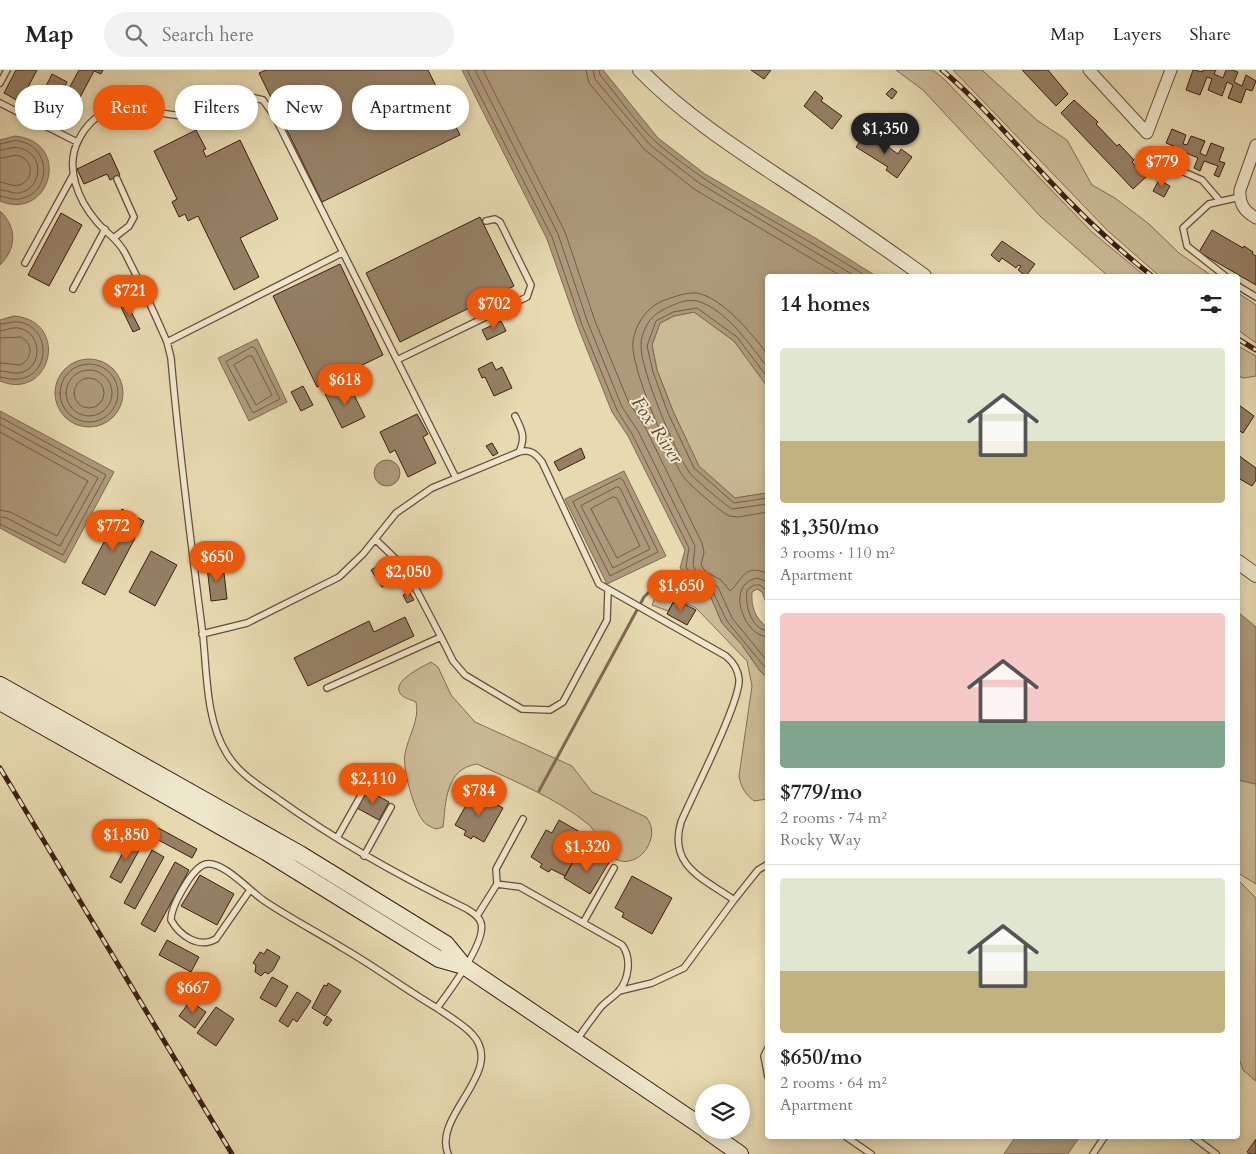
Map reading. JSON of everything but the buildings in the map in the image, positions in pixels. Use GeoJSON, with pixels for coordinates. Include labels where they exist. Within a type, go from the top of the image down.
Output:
{"type":"FeatureCollection","features":[{"type":"Feature","properties":{"kind":"main road"},"geometry":{"type":"LineString","coordinates":[[0,686],[300,854],[446,944],[464,966],[695,1122]]}},
{"type":"Feature","properties":{"kind":"main road"},"geometry":{"type":"LineString","coordinates":[[6,706],[266,852],[439,959],[464,966]]}},
{"type":"Feature","properties":{"kind":"main road"},"geometry":{"type":"LineString","coordinates":[[719,1139],[740,1154]]}},
{"type":"Feature","properties":{"kind":"street"},"geometry":{"type":"LineString","coordinates":[[640,70],[664,95],[720,137],[870,236],[921,274]]}},
{"type":"Feature","properties":{"kind":"street"},"geometry":{"type":"LineString","coordinates":[[1089,70],[1147,133],[1171,70]]}},
{"type":"Feature","properties":{"kind":"street"},"geometry":{"type":"LineString","coordinates":[[1256,145],[1240,190],[1240,203],[1248,214],[1256,218]]}},
{"type":"Feature","properties":{"kind":"street"},"geometry":{"type":"LineString","coordinates":[[1240,563],[1256,575]]}},
{"type":"Feature","properties":{"kind":"lane"},"geometry":{"type":"LineString","coordinates":[[0,83],[7,70]]}},
{"type":"Feature","properties":{"kind":"lane"},"geometry":{"type":"LineString","coordinates":[[437,1008],[480,939],[482,930],[477,916],[364,856],[246,776],[227,755],[216,730],[202,634],[168,342],[114,237],[89,213],[75,185],[71,164],[77,142],[90,122],[108,111],[133,110],[172,115],[192,115],[238,94],[256,97],[267,104],[456,478]]}},
{"type":"Feature","properties":{"kind":"lane"},"geometry":{"type":"LineString","coordinates":[[1,105],[77,142]]}},
{"type":"Feature","properties":{"kind":"lane"},"geometry":{"type":"LineString","coordinates":[[1177,169],[1202,180],[1220,202]]}},
{"type":"Feature","properties":{"kind":"lane"},"geometry":{"type":"LineString","coordinates":[[25,263],[73,174]]}},
{"type":"Feature","properties":{"kind":"lane"},"geometry":{"type":"LineString","coordinates":[[114,237],[129,226],[134,217],[118,180]]}},
{"type":"Feature","properties":{"kind":"lane"},"geometry":{"type":"LineString","coordinates":[[1222,274],[1187,246],[1183,228],[1209,204],[1240,197]]}},
{"type":"Feature","properties":{"kind":"lane"},"geometry":{"type":"LineString","coordinates":[[397,360],[527,296],[531,285],[500,222],[495,219],[486,221]]}},
{"type":"Feature","properties":{"kind":"lane"},"geometry":{"type":"LineString","coordinates":[[73,288],[105,229]]}},
{"type":"Feature","properties":{"kind":"lane"},"geometry":{"type":"LineString","coordinates":[[168,342],[342,253]]}},
{"type":"Feature","properties":{"kind":"lane"},"geometry":{"type":"LineString","coordinates":[[1240,287],[1256,297]]}},
{"type":"Feature","properties":{"kind":"lane"},"geometry":{"type":"LineString","coordinates":[[515,416],[523,432],[524,439],[519,452]]}},
{"type":"Feature","properties":{"kind":"lane"},"geometry":{"type":"LineString","coordinates":[[202,634],[246,623],[339,577],[363,554],[396,513],[432,488],[519,452],[530,451],[542,462],[595,579],[608,591],[623,596],[726,656],[736,669],[739,679],[735,701],[681,822],[677,843],[679,853],[689,868],[734,900]]}},
{"type":"Feature","properties":{"kind":"lane"},"geometry":{"type":"LineString","coordinates":[[375,539],[405,568],[453,662],[465,675],[522,709],[550,710],[563,702],[606,620],[608,591]]}},
{"type":"Feature","properties":{"kind":"lane"},"geometry":{"type":"LineString","coordinates":[[327,688],[441,637]]}},
{"type":"Feature","properties":{"kind":"lane"},"geometry":{"type":"LineString","coordinates":[[337,838],[364,790]]}},
{"type":"Feature","properties":{"kind":"lane"},"geometry":{"type":"LineString","coordinates":[[364,856],[391,807]]}},
{"type":"Feature","properties":{"kind":"lane"},"geometry":{"type":"LineString","coordinates":[[477,916],[497,884],[496,869],[523,819]]}},
{"type":"Feature","properties":{"kind":"lane"},"geometry":{"type":"LineString","coordinates":[[250,890],[216,939],[208,944],[198,943],[183,935],[171,920],[171,913],[189,880],[197,870],[206,864],[212,864],[227,871],[250,890],[437,1008],[472,1034],[482,1053],[479,1069],[448,1128],[444,1146],[448,1154]]}},
{"type":"Feature","properties":{"kind":"lane"},"geometry":{"type":"LineString","coordinates":[[619,991],[672,976],[684,968],[734,900],[758,870],[765,866]]}},
{"type":"Feature","properties":{"kind":"lane"},"geometry":{"type":"LineString","coordinates":[[583,923],[614,868]]}},
{"type":"Feature","properties":{"kind":"lane"},"geometry":{"type":"LineString","coordinates":[[497,884],[520,887],[622,945],[627,952],[626,974],[619,991],[604,1004],[576,1042]]}},
{"type":"Feature","properties":{"kind":"lane"},"geometry":{"type":"LineString","coordinates":[[849,1139],[871,1154]]}},
{"type":"Feature","properties":{"kind":"lane"},"geometry":{"type":"LineString","coordinates":[[1093,1154],[1103,1139]]}},
{"type":"Feature","properties":{"kind":"lane"},"geometry":{"type":"LineString","coordinates":[[1196,1139],[1216,1154]]}},
{"type":"Feature","properties":{"kind":"shaded area"},"geometry":{"type":"Polygon","coordinates":[[[896,70],[933,70],[945,80],[1092,232],[1143,274],[1106,274],[1041,217],[923,90],[896,70]]]}},
{"type":"Feature","properties":{"kind":"shaded area"},"geometry":{"type":"Polygon","coordinates":[[[953,70],[982,70],[1038,121],[1067,140],[1092,185],[1115,198],[1149,224],[1179,253],[1209,274],[1157,274],[1107,230],[953,70]]]}},
{"type":"Feature","properties":{"kind":"shaded area"},"geometry":{"type":"Polygon","coordinates":[[[1240,294],[1256,305],[1256,343],[1240,331],[1240,294]]]}},
{"type":"Feature","properties":{"kind":"shaded area"},"geometry":{"type":"Polygon","coordinates":[[[694,312],[734,341],[765,383],[765,493],[735,498],[698,466],[657,370],[652,345],[660,323],[674,316],[694,312]]]}},
{"type":"Feature","properties":{"kind":"shaded area"},"geometry":{"type":"Polygon","coordinates":[[[1240,347],[1256,356],[1256,376],[1240,377],[1240,347]]]}},
{"type":"Feature","properties":{"kind":"shaded area"},"geometry":{"type":"Polygon","coordinates":[[[671,587],[674,590],[696,587],[709,593],[722,623],[765,675],[765,799],[754,801],[748,796],[739,776],[752,686],[747,661],[696,608],[676,598],[668,611],[652,605],[656,595],[671,587]]]}},
{"type":"Feature","properties":{"kind":"shaded area"},"geometry":{"type":"Polygon","coordinates":[[[431,662],[438,667],[451,695],[475,722],[572,766],[592,792],[646,817],[651,825],[652,833],[646,850],[632,860],[615,859],[606,852],[592,828],[576,815],[534,791],[477,764],[466,767],[453,780],[447,797],[443,827],[436,829],[426,824],[413,798],[405,769],[406,747],[416,715],[416,702],[404,697],[399,692],[399,687],[407,676],[431,662]]]}},
{"type":"Feature","properties":{"kind":"shaded area"},"geometry":{"type":"Polygon","coordinates":[[[1240,780],[1256,784],[1256,884],[1240,874],[1240,780]]]}},
{"type":"Feature","properties":{"kind":"shaded area"},"geometry":{"type":"Polygon","coordinates":[[[1240,882],[1256,898],[1256,1081],[1243,1070],[1240,1061],[1240,882]]]}},
{"type":"Feature","properties":{"kind":"water","name":"Fox River"},"geometry":{"type":"Polygon","coordinates":[[[462,70],[603,70],[658,138],[705,174],[873,274],[765,274],[765,383],[734,341],[694,312],[674,316],[660,323],[652,345],[657,370],[673,411],[699,466],[735,498],[765,493],[765,600],[762,592],[757,589],[752,592],[752,597],[753,607],[757,616],[765,626],[765,675],[722,623],[709,593],[696,587],[680,568],[685,550],[628,436],[612,412],[578,327],[547,239],[462,70]]]}},
{"type":"Feature","properties":{"kind":"water"},"geometry":{"type":"Polygon","coordinates":[[[15,136],[33,141],[44,152],[49,165],[48,179],[42,191],[32,201],[17,204],[0,201],[0,140],[15,136]]]}},
{"type":"Feature","properties":{"kind":"water"},"geometry":{"type":"Polygon","coordinates":[[[0,211],[10,224],[13,238],[10,252],[0,265],[0,211]]]}},
{"type":"Feature","properties":{"kind":"water"},"geometry":{"type":"Polygon","coordinates":[[[14,316],[32,321],[43,331],[48,344],[47,358],[42,371],[32,380],[18,384],[0,381],[0,320],[14,316]]]}},
{"type":"Feature","properties":{"kind":"water"},"geometry":{"type":"Polygon","coordinates":[[[257,339],[287,402],[249,421],[218,358],[257,339]]]}},
{"type":"Feature","properties":{"kind":"water"},"geometry":{"type":"Polygon","coordinates":[[[89,359],[102,362],[113,369],[120,380],[123,393],[120,406],[113,417],[102,424],[89,427],[76,424],[65,417],[58,406],[55,393],[58,380],[65,369],[76,362],[89,359]]]}},
{"type":"Feature","properties":{"kind":"water"},"geometry":{"type":"Polygon","coordinates":[[[0,411],[114,472],[65,563],[0,528],[0,411]]]}},
{"type":"Feature","properties":{"kind":"water"},"geometry":{"type":"Polygon","coordinates":[[[387,460],[396,464],[400,473],[396,482],[387,486],[378,482],[374,473],[378,464],[387,460]]]}},
{"type":"Feature","properties":{"kind":"water"},"geometry":{"type":"Polygon","coordinates":[[[624,471],[666,556],[607,584],[565,499],[624,471]]]}},
{"type":"Feature","properties":{"kind":"water"},"geometry":{"type":"Polygon","coordinates":[[[1240,614],[1256,627],[1256,784],[1240,780],[1240,614]]]}},
{"type":"Feature","properties":{"kind":"water"},"geometry":{"type":"Polygon","coordinates":[[[1014,1139],[1078,1139],[1068,1154],[1004,1154],[1014,1139]]]}},
{"type":"Feature","properties":{"kind":"waterway"},"geometry":{"type":"LineString","coordinates":[[539,791],[644,597],[652,589],[683,573]]}},
{"type":"Feature","properties":{"kind":"railway"},"geometry":{"type":"LineString","coordinates":[[942,70],[983,108],[1084,216],[1150,274]]}},
{"type":"Feature","properties":{"kind":"railway"},"geometry":{"type":"LineString","coordinates":[[1240,340],[1256,350]]}},
{"type":"Feature","properties":{"kind":"railway"},"geometry":{"type":"LineString","coordinates":[[0,768],[232,1154]]}}]}
